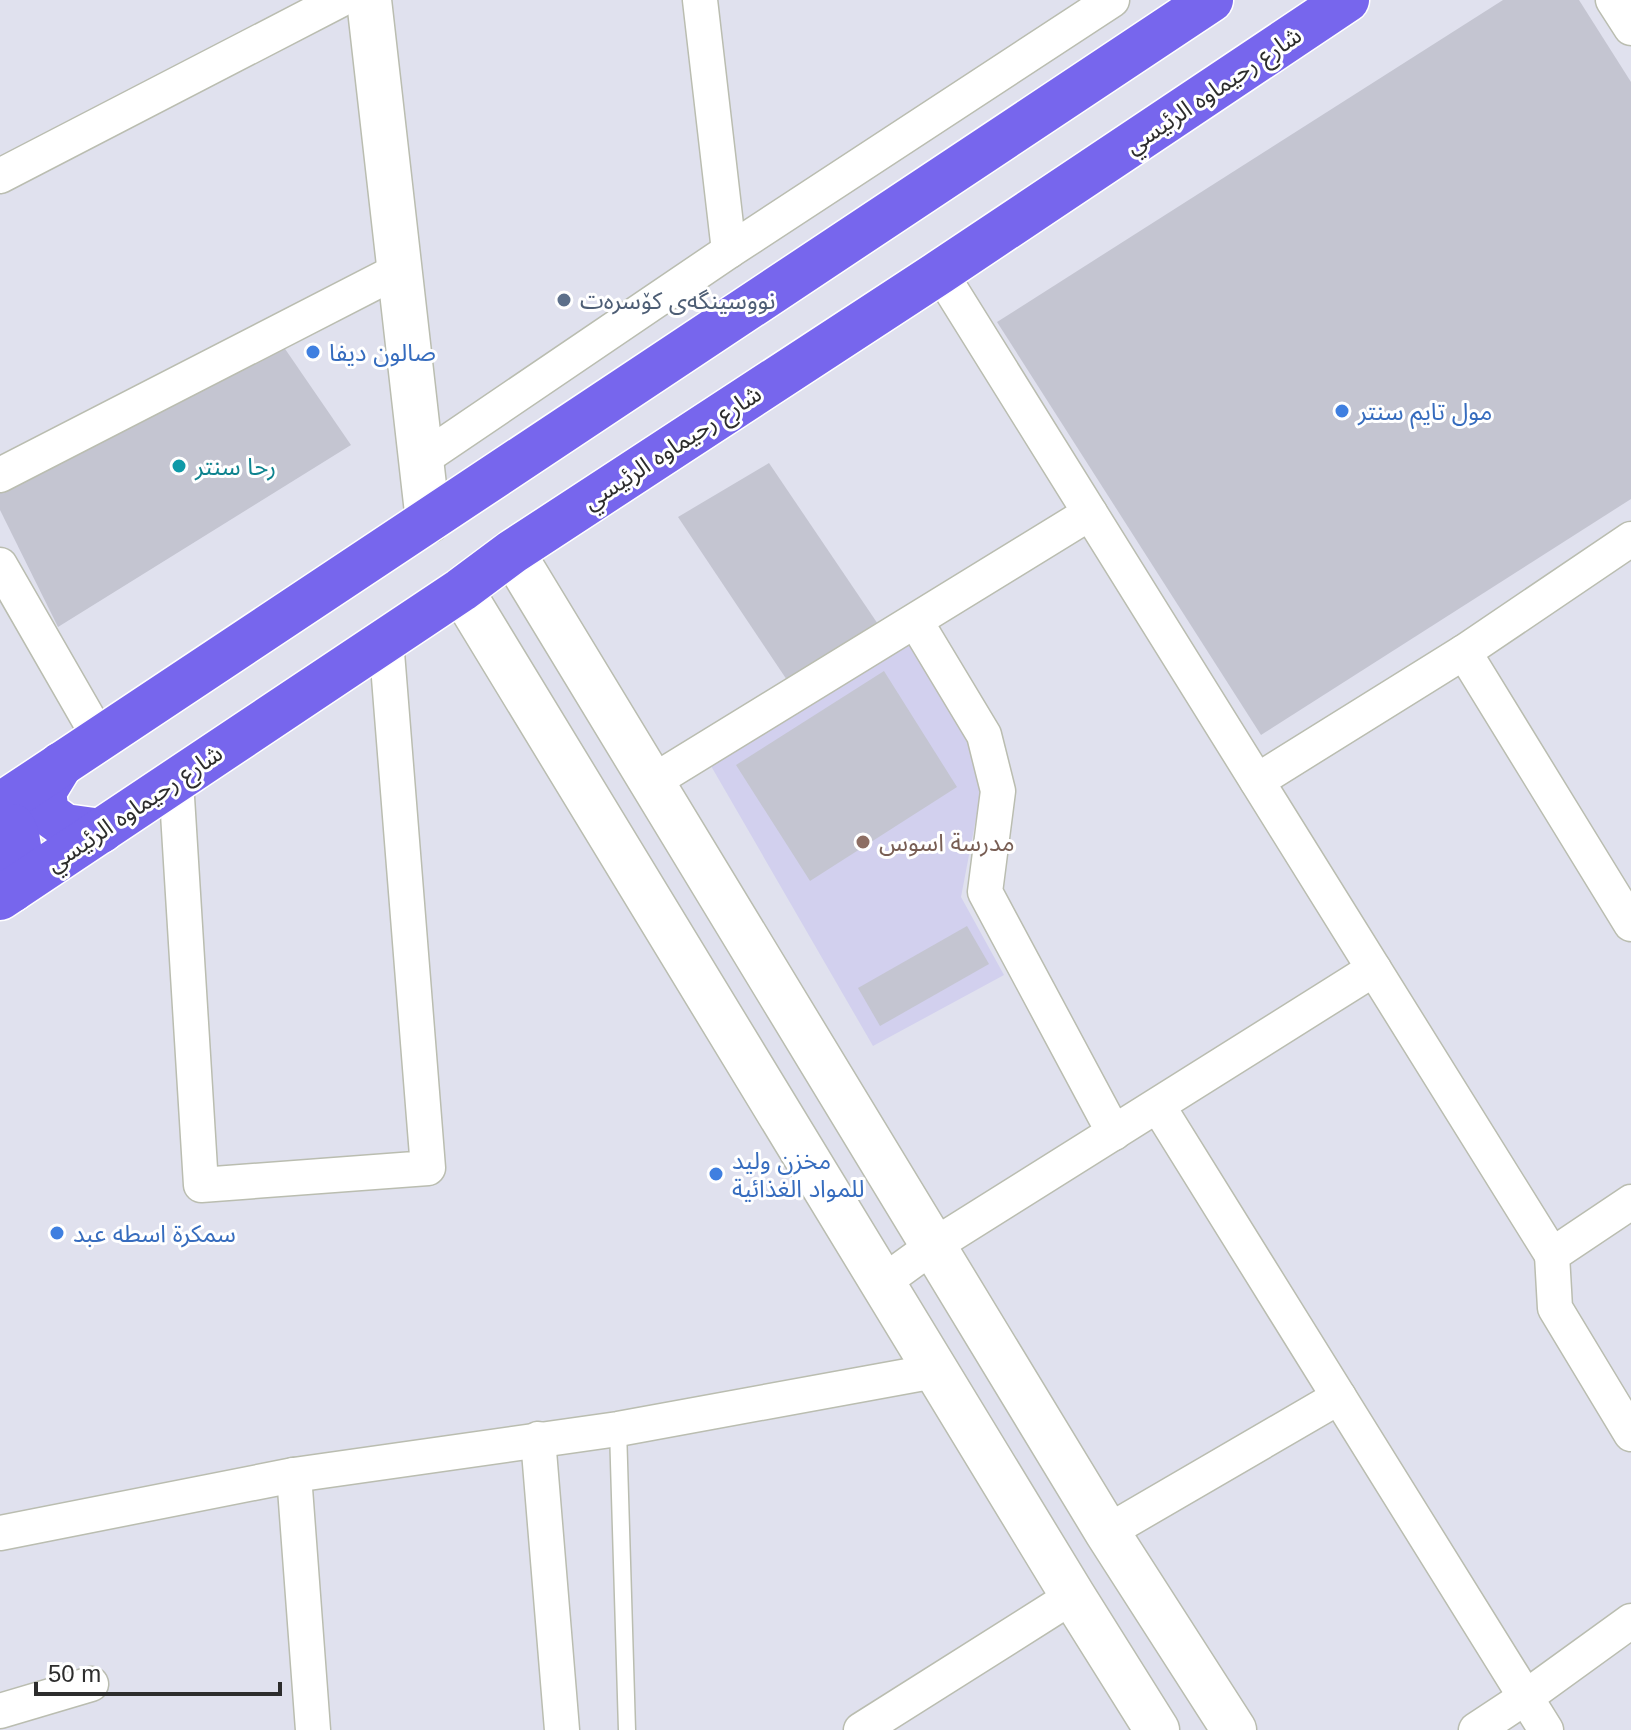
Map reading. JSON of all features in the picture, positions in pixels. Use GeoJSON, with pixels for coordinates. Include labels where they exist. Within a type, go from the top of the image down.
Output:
{"type":"FeatureCollection","features":[{"type":"Feature","properties":{"kind":"main road"},"geometry":{"type":"LineString","coordinates":[[0,805],[1211,0]]}},
{"type":"Feature","properties":{"kind":"main road","name":"شارع رحيماوه الرئيسي"},"geometry":{"type":"LineString","coordinates":[[6,894],[461,590],[512,552],[940,272],[1347,0]]}},
{"type":"Feature","properties":{"kind":"main road"},"geometry":{"type":"LineString","coordinates":[[61,764],[44,792],[47,813],[65,826],[101,831]]}},
{"type":"Feature","properties":{"kind":"main road"},"geometry":{"type":"LineString","coordinates":[[0,826],[13,826],[21,842],[20,862],[6,894]]}},
{"type":"Feature","properties":{"kind":"street"},"geometry":{"type":"LineString","coordinates":[[0,176],[340,0]]}},
{"type":"Feature","properties":{"kind":"street"},"geometry":{"type":"LineString","coordinates":[[369,0],[428,521]]}},
{"type":"Feature","properties":{"kind":"street"},"geometry":{"type":"LineString","coordinates":[[700,0],[729,251]]}},
{"type":"Feature","properties":{"kind":"street"},"geometry":{"type":"LineString","coordinates":[[421,460],[729,251],[1112,0]]}},
{"type":"Feature","properties":{"kind":"street"},"geometry":{"type":"LineString","coordinates":[[1613,0],[1631,28]]}},
{"type":"Feature","properties":{"kind":"street"},"geometry":{"type":"LineString","coordinates":[[0,475],[401,269]]}},
{"type":"Feature","properties":{"kind":"street"},"geometry":{"type":"LineString","coordinates":[[940,272],[1552,1255],[1555,1308],[1631,1434]]}},
{"type":"Feature","properties":{"kind":"street"},"geometry":{"type":"LineString","coordinates":[[652,782],[1090,513]]}},
{"type":"Feature","properties":{"kind":"street"},"geometry":{"type":"LineString","coordinates":[[1257,781],[1464,652],[1631,539]]}},
{"type":"Feature","properties":{"kind":"street"},"geometry":{"type":"LineString","coordinates":[[512,552],[1107,1532],[1234,1730]]}},
{"type":"Feature","properties":{"kind":"street"},"geometry":{"type":"LineString","coordinates":[[0,565],[100,739]]}},
{"type":"Feature","properties":{"kind":"street"},"geometry":{"type":"LineString","coordinates":[[461,590],[935,1371],[1157,1730]]}},
{"type":"Feature","properties":{"kind":"street"},"geometry":{"type":"LineString","coordinates":[[494,641],[516,617],[545,602]]}},
{"type":"Feature","properties":{"kind":"street"},"geometry":{"type":"LineString","coordinates":[[916,622],[984,735],[998,791],[985,892],[1114,1133]]}},
{"type":"Feature","properties":{"kind":"street"},"geometry":{"type":"LineString","coordinates":[[176,781],[201,1185],[428,1168],[386,640]]}},
{"type":"Feature","properties":{"kind":"street"},"geometry":{"type":"LineString","coordinates":[[1464,652],[1631,924]]}},
{"type":"Feature","properties":{"kind":"street"},"geometry":{"type":"LineString","coordinates":[[882,1283],[933,1246],[1374,969]]}},
{"type":"Feature","properties":{"kind":"street"},"geometry":{"type":"LineString","coordinates":[[1158,1106],[1546,1730]]}},
{"type":"Feature","properties":{"kind":"street"},"geometry":{"type":"LineString","coordinates":[[1552,1255],[1631,1202]]}},
{"type":"Feature","properties":{"kind":"street"},"geometry":{"type":"LineString","coordinates":[[0,1533],[294,1475],[618,1429],[935,1371]]}},
{"type":"Feature","properties":{"kind":"street"},"geometry":{"type":"LineString","coordinates":[[1107,1532],[1339,1397]]}},
{"type":"Feature","properties":{"kind":"street"},"geometry":{"type":"LineString","coordinates":[[538,1439],[562,1730]]}},
{"type":"Feature","properties":{"kind":"street"},"geometry":{"type":"LineString","coordinates":[[294,1475],[313,1730]]}},
{"type":"Feature","properties":{"kind":"street"},"geometry":{"type":"LineString","coordinates":[[861,1730],[1073,1596]]}},
{"type":"Feature","properties":{"kind":"street"},"geometry":{"type":"LineString","coordinates":[[1476,1730],[1631,1621]]}},
{"type":"Feature","properties":{"kind":"street"},"geometry":{"type":"LineString","coordinates":[[0,1711],[91,1684]]}},
{"type":"Feature","properties":{"kind":"lane"},"geometry":{"type":"LineString","coordinates":[[618,1429],[627,1730]]}},
{"type":"Feature","properties":{"kind":"shaded area","name":"مدرسة اسوس"},"geometry":{"type":"Polygon","coordinates":[[[914,638],[975,741],[982,787],[961,897],[1004,975],[873,1046],[711,766],[914,638]]]}},
{"type":"Feature","properties":{"kind":"building","name":"مول تايم سنتر"},"geometry":{"type":"Polygon","coordinates":[[[1503,0],[1579,0],[1631,82],[1631,499],[1261,735],[997,322],[1503,0]]]}},
{"type":"Feature","properties":{"kind":"building","name":"رحا سنتر"},"geometry":{"type":"Polygon","coordinates":[[[281,343],[351,445],[58,627],[0,510],[0,488],[281,343]]]}},
{"type":"Feature","properties":{"kind":"building"},"geometry":{"type":"Polygon","coordinates":[[[769,463],[884,633],[795,692],[678,517],[769,463]]]}},
{"type":"Feature","properties":{"kind":"building"},"geometry":{"type":"Polygon","coordinates":[[[884,671],[957,787],[810,881],[736,765],[884,671]]]}},
{"type":"Feature","properties":{"kind":"building"},"geometry":{"type":"Polygon","coordinates":[[[967,926],[989,964],[880,1026],[858,988],[967,926]]]}},
{"type":"Feature","properties":{"kind":"place","name":"نووسینگەی کۆسرەت"},"geometry":{"type":"Point","coordinates":[564,300]}},
{"type":"Feature","properties":{"kind":"place","name":"صالون ديفا"},"geometry":{"type":"Point","coordinates":[313,352]}},
{"type":"Feature","properties":{"kind":"place","name":"مول تايم سنتر"},"geometry":{"type":"Point","coordinates":[1342,411]}},
{"type":"Feature","properties":{"kind":"place","name":"رحا سنتر"},"geometry":{"type":"Point","coordinates":[179,466]}},
{"type":"Feature","properties":{"kind":"place","name":"مدرسة اسوس"},"geometry":{"type":"Point","coordinates":[863,842]}},
{"type":"Feature","properties":{"kind":"place","name":"مخزن وليد للمواد الغذائية"},"geometry":{"type":"Point","coordinates":[716,1174]}},
{"type":"Feature","properties":{"kind":"place","name":"سمكرة اسطه عبد"},"geometry":{"type":"Point","coordinates":[57,1233]}}]}
